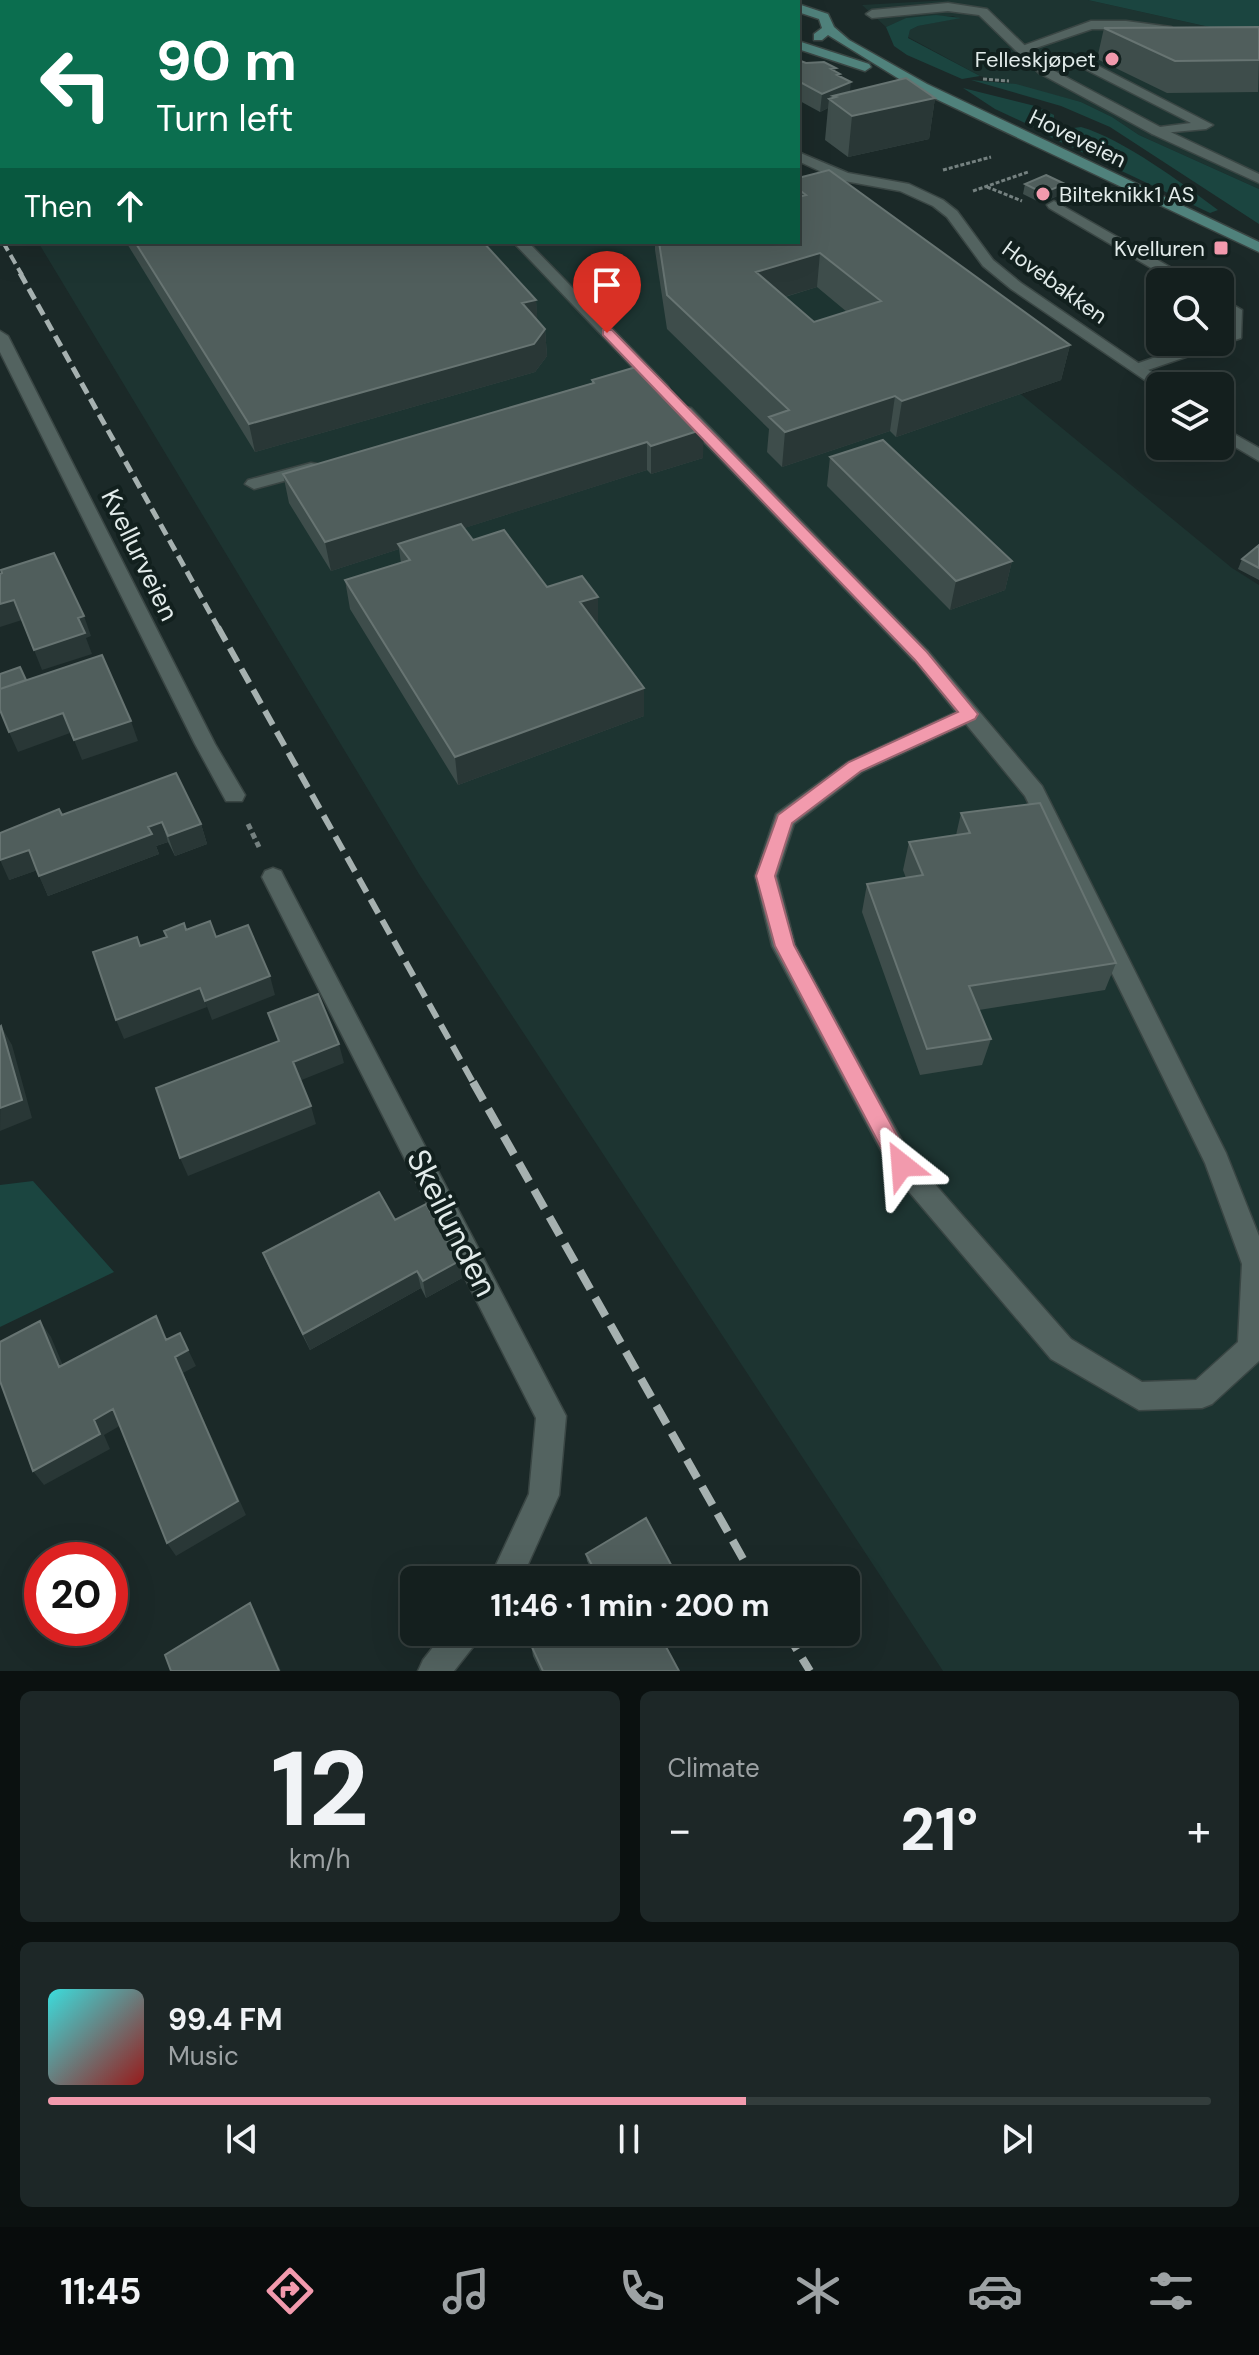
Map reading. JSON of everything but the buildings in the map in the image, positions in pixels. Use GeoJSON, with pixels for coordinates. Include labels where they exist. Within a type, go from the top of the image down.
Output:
{"type":"FeatureCollection","features":[{"type":"Feature","properties":{"kind":"main road","name":"Hoveveien"},"geometry":{"type":"LineString","coordinates":[[800,9],[824,17],[828,29],[845,43],[922,87],[1259,248]]}},
{"type":"Feature","properties":{"kind":"main road"},"geometry":{"type":"LineString","coordinates":[[800,42],[820,36],[828,29]]}},
{"type":"Feature","properties":{"kind":"main road","name":"Hoveveien"},"geometry":{"type":"LineString","coordinates":[[800,44],[922,87]]}},
{"type":"Feature","properties":{"kind":"street"},"geometry":{"type":"LineString","coordinates":[[872,14],[966,8],[989,16],[1043,70],[1157,131],[1259,179]]}},
{"type":"Feature","properties":{"kind":"street"},"geometry":{"type":"LineString","coordinates":[[1020,49],[1091,25],[1126,25],[1171,31]]}},
{"type":"Feature","properties":{"kind":"street"},"geometry":{"type":"LineString","coordinates":[[1077,60],[1206,125],[1157,131]]}},
{"type":"Feature","properties":{"kind":"street","name":"Hovebakken"},"geometry":{"type":"LineString","coordinates":[[800,158],[844,177],[904,187],[938,203],[952,214],[988,263],[1007,279],[1146,373]]}},
{"type":"Feature","properties":{"kind":"street"},"geometry":{"type":"LineString","coordinates":[[1054,205],[1162,268]]}},
{"type":"Feature","properties":{"kind":"street"},"geometry":{"type":"LineString","coordinates":[[527,244],[640,376],[921,656],[1034,792],[1217,1161],[1256,1264],[1252,1348],[1202,1394],[1139,1396],[1061,1349],[902,1165],[784,946],[766,876],[784,820],[855,767],[969,714]]}},
{"type":"Feature","properties":{"kind":"street"},"geometry":{"type":"LineString","coordinates":[[1234,310],[1234,335]]}},
{"type":"Feature","properties":{"kind":"street","name":"Kvellurveien"},"geometry":{"type":"LineString","coordinates":[[0,336],[198,730],[234,795]]}},
{"type":"Feature","properties":{"kind":"street"},"geometry":{"type":"LineString","coordinates":[[1139,368],[1174,356]]}},
{"type":"Feature","properties":{"kind":"street"},"geometry":{"type":"LineString","coordinates":[[1234,440],[1259,456]]}},
{"type":"Feature","properties":{"kind":"street"},"geometry":{"type":"LineString","coordinates":[[254,484],[330,463]]}},
{"type":"Feature","properties":{"kind":"street","name":"Skeilunden"},"geometry":{"type":"LineString","coordinates":[[273,877],[551,1416],[544,1495],[511,1566]]}},
{"type":"Feature","properties":{"kind":"street"},"geometry":{"type":"LineString","coordinates":[[434,1671],[454,1646]]}},
{"type":"Feature","properties":{"kind":"path"},"geometry":{"type":"LineString","coordinates":[[966,193],[1035,170]]}},
{"type":"Feature","properties":{"kind":"path"},"geometry":{"type":"LineString","coordinates":[[234,795],[273,877]]}},
{"type":"Feature","properties":{"kind":"shaded area"},"geometry":{"type":"Polygon","coordinates":[[[949,0],[1088,0],[1259,38],[1259,189],[1139,135],[1081,102],[980,76],[908,37],[910,30],[918,26],[958,18],[907,18],[886,27],[862,5],[949,0]]]}},
{"type":"Feature","properties":{"kind":"shaded area"},"geometry":{"type":"Polygon","coordinates":[[[1088,0],[1259,0],[1259,38],[1088,0]]]}},
{"type":"Feature","properties":{"kind":"shaded area"},"geometry":{"type":"Polygon","coordinates":[[[936,15],[961,18],[918,26],[910,30],[908,38],[980,76],[962,79],[907,55],[894,46],[886,27],[906,18],[936,15]]]}},
{"type":"Feature","properties":{"kind":"shaded area"},"geometry":{"type":"Polygon","coordinates":[[[971,80],[1016,84],[1081,102],[1139,135],[1259,189],[1259,224],[1110,127],[1061,106],[971,80]]]}},
{"type":"Feature","properties":{"kind":"shaded area"},"geometry":{"type":"Polygon","coordinates":[[[963,88],[1035,106],[1054,115],[1054,121],[1040,130],[995,109],[963,88]]]}},
{"type":"Feature","properties":{"kind":"shaded area"},"geometry":{"type":"Polygon","coordinates":[[[1081,127],[1133,151],[1218,210],[1210,213],[1048,136],[1059,130],[1081,127]]]}},
{"type":"Feature","properties":{"kind":"shaded area"},"geometry":{"type":"Polygon","coordinates":[[[800,213],[1232,568],[1259,585],[1259,1671],[943,1671],[419,874],[39,244],[800,244],[800,213]]]}},
{"type":"Feature","properties":{"kind":"shaded area"},"geometry":{"type":"Polygon","coordinates":[[[33,1181],[114,1272],[0,1327],[0,1185],[33,1181]]]}},
{"type":"Feature","properties":{"kind":"railway"},"geometry":{"type":"LineString","coordinates":[[4,244],[22,275]]}},
{"type":"Feature","properties":{"kind":"railway"},"geometry":{"type":"LineString","coordinates":[[20,273],[219,629]]}},
{"type":"Feature","properties":{"kind":"railway"},"geometry":{"type":"LineString","coordinates":[[218,627],[474,1084]]}},
{"type":"Feature","properties":{"kind":"railway"},"geometry":{"type":"LineString","coordinates":[[473,1082],[747,1566]]}},
{"type":"Feature","properties":{"kind":"railway"},"geometry":{"type":"LineString","coordinates":[[795,1646],[810,1671]]}},
{"type":"Feature","properties":{"kind":"place","name":"Felleskjøpet"},"geometry":{"type":"Point","coordinates":[1112,59]}},
{"type":"Feature","properties":{"kind":"place","name":"Bilteknikk1 AS"},"geometry":{"type":"Point","coordinates":[1043,194]}},
{"type":"Feature","properties":{"kind":"place","name":"Kvelluren"},"geometry":{"type":"Point","coordinates":[1221,248]}},
{"type":"Feature","properties":{"kind":"route"},"geometry":{"type":"LineString","coordinates":[[607,333],[921,656],[969,714],[855,767],[784,820],[766,876],[784,946],[902,1165]]}}]}
